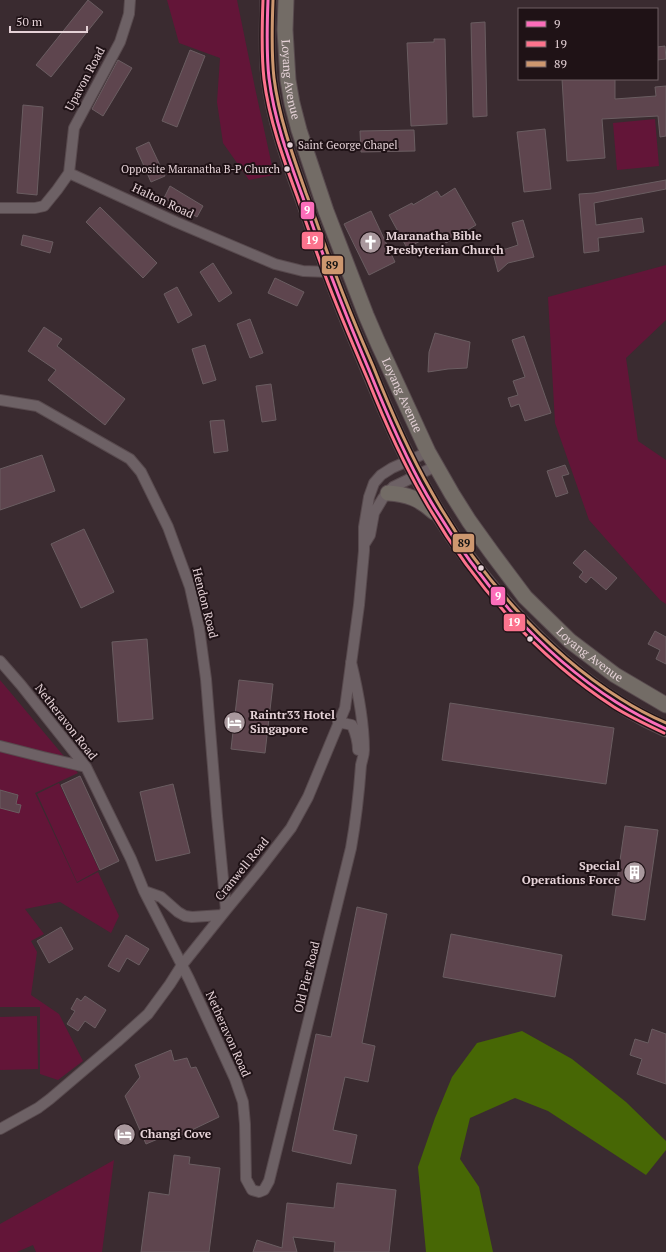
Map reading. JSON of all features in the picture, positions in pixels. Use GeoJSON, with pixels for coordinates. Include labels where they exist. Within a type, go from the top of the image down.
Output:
{"type":"FeatureCollection","features":[{"type":"Feature","properties":{"kind":"main road","name":"Loyang Avenue"},"geometry":{"type":"LineString","coordinates":[[268,0],[266,51],[269,80],[284,146],[329,272],[389,418],[417,476],[441,518],[474,567],[516,618],[558,659],[578,676],[610,698],[666,729]]}},
{"type":"Feature","properties":{"kind":"main road","name":"Loyang Avenue"},"geometry":{"type":"LineString","coordinates":[[286,0],[285,30],[288,80],[299,130],[326,211],[378,343],[428,452],[469,521],[525,597],[570,641],[615,675],[666,705]]}},
{"type":"Feature","properties":{"kind":"main road"},"geometry":{"type":"LineString","coordinates":[[267,30],[275,26],[280,26],[285,30]]}},
{"type":"Feature","properties":{"kind":"main road"},"geometry":{"type":"LineString","coordinates":[[388,493],[414,498],[425,504],[441,518]]}},
{"type":"Feature","properties":{"kind":"street","name":"Upavon Road"},"geometry":{"type":"LineString","coordinates":[[70,173],[74,128],[120,42],[129,14],[130,0]]}},
{"type":"Feature","properties":{"kind":"street"},"geometry":{"type":"LineString","coordinates":[[0,208],[35,208],[44,206],[70,173]]}},
{"type":"Feature","properties":{"kind":"street","name":"Halton Road"},"geometry":{"type":"LineString","coordinates":[[70,173],[176,222],[275,264],[303,271],[329,272]]}},
{"type":"Feature","properties":{"kind":"street","name":"Hendon Road"},"geometry":{"type":"LineString","coordinates":[[0,400],[37,406],[130,459],[141,472],[168,527],[190,587],[199,628],[206,679],[224,912]]}},
{"type":"Feature","properties":{"kind":"street","name":"Cranwell Road"},"geometry":{"type":"LineString","coordinates":[[0,1129],[38,1108],[50,1099],[148,1014],[182,965],[291,828],[308,797],[345,708],[359,605],[365,543],[363,533],[364,521],[369,497],[374,483],[381,475],[392,468],[428,452]]}},
{"type":"Feature","properties":{"kind":"street","name":"Cranwell Road"},"geometry":{"type":"LineString","coordinates":[[365,543],[370,535],[374,513],[383,498],[393,487],[436,466]]}},
{"type":"Feature","properties":{"kind":"street","name":"Netheravon Road"},"geometry":{"type":"LineString","coordinates":[[0,661],[86,767],[125,846],[144,891],[182,965],[235,1079],[242,1102],[245,1124],[246,1179],[252,1190],[259,1192]]}},
{"type":"Feature","properties":{"kind":"street","name":"Old Pier Road"},"geometry":{"type":"LineString","coordinates":[[259,1192],[264,1190],[269,1182],[340,897],[356,823],[362,761],[365,752],[364,730],[351,662]]}},
{"type":"Feature","properties":{"kind":"street","name":"Old Pier Road"},"geometry":{"type":"LineString","coordinates":[[345,708],[358,716],[364,730]]}},
{"type":"Feature","properties":{"kind":"street","name":"Old Pier Road"},"geometry":{"type":"LineString","coordinates":[[338,722],[352,725],[358,743],[358,754],[362,761]]}},
{"type":"Feature","properties":{"kind":"street"},"geometry":{"type":"LineString","coordinates":[[0,746],[86,767]]}},
{"type":"Feature","properties":{"kind":"street"},"geometry":{"type":"LineString","coordinates":[[144,891],[162,897],[178,912],[185,916],[192,917],[224,912]]}},
{"type":"Feature","properties":{"kind":"shaded area"},"geometry":{"type":"Polygon","coordinates":[[[167,0],[237,0],[274,175],[249,180],[223,143],[217,102],[220,58],[179,43],[167,0]]]}},
{"type":"Feature","properties":{"kind":"shaded area"},"geometry":{"type":"Polygon","coordinates":[[[655,119],[659,166],[617,170],[613,123],[655,119]]]}},
{"type":"Feature","properties":{"kind":"shaded area"},"geometry":{"type":"Polygon","coordinates":[[[666,265],[666,320],[626,358],[638,441],[666,460],[666,604],[660,600],[589,520],[555,423],[548,297],[666,265]]]}},
{"type":"Feature","properties":{"kind":"shaded area"},"geometry":{"type":"Polygon","coordinates":[[[0,680],[78,773],[35,793],[77,883],[98,872],[119,916],[111,933],[60,902],[25,909],[44,934],[31,941],[37,952],[31,995],[59,1014],[83,1061],[58,1080],[40,1074],[40,1007],[0,1007],[0,680]]]}},
{"type":"Feature","properties":{"kind":"shaded area"},"geometry":{"type":"Polygon","coordinates":[[[59,783],[99,870],[77,882],[37,794],[59,783]]]}},
{"type":"Feature","properties":{"kind":"shaded area"},"geometry":{"type":"Polygon","coordinates":[[[37,1016],[38,1069],[0,1070],[0,1017],[37,1016]]]}},
{"type":"Feature","properties":{"kind":"shaded area"},"geometry":{"type":"Polygon","coordinates":[[[522,1031],[572,1059],[626,1102],[666,1141],[666,1150],[646,1175],[548,1111],[515,1098],[470,1118],[460,1159],[479,1187],[493,1252],[426,1252],[418,1167],[435,1118],[452,1077],[477,1043],[522,1031]]]}},
{"type":"Feature","properties":{"kind":"shaded area"},"geometry":{"type":"Polygon","coordinates":[[[114,1160],[102,1252],[36,1252],[33,1245],[17,1252],[0,1252],[0,1224],[114,1160]]]}},
{"type":"Feature","properties":{"kind":"building"},"geometry":{"type":"Polygon","coordinates":[[[88,0],[103,12],[51,77],[36,65],[88,0]]]}},
{"type":"Feature","properties":{"kind":"building"},"geometry":{"type":"Polygon","coordinates":[[[485,22],[487,116],[473,117],[471,23],[485,22]]]}},
{"type":"Feature","properties":{"kind":"building"},"geometry":{"type":"Polygon","coordinates":[[[434,39],[445,39],[447,124],[411,126],[407,43],[434,42],[434,39]]]}},
{"type":"Feature","properties":{"kind":"building"},"geometry":{"type":"Polygon","coordinates":[[[665,46],[666,59],[658,60],[658,47],[665,46]]]}},
{"type":"Feature","properties":{"kind":"building"},"geometry":{"type":"Polygon","coordinates":[[[190,50],[205,56],[177,127],[162,121],[190,50]]]}},
{"type":"Feature","properties":{"kind":"building"},"geometry":{"type":"Polygon","coordinates":[[[118,60],[132,68],[103,116],[92,109],[118,60]]]}},
{"type":"Feature","properties":{"kind":"building"},"geometry":{"type":"Polygon","coordinates":[[[562,80],[615,80],[615,99],[656,96],[655,87],[666,86],[666,136],[660,137],[658,116],[602,119],[605,158],[567,161],[562,80]]]}},
{"type":"Feature","properties":{"kind":"building"},"geometry":{"type":"Polygon","coordinates":[[[23,105],[43,107],[37,195],[17,193],[23,105]]]}},
{"type":"Feature","properties":{"kind":"building"},"geometry":{"type":"Polygon","coordinates":[[[545,129],[551,189],[524,192],[517,132],[545,129]]]}},
{"type":"Feature","properties":{"kind":"building"},"geometry":{"type":"Polygon","coordinates":[[[414,130],[415,151],[361,152],[360,131],[414,130]]]}},
{"type":"Feature","properties":{"kind":"building"},"geometry":{"type":"Polygon","coordinates":[[[149,142],[165,176],[151,182],[136,148],[149,142]]]}},
{"type":"Feature","properties":{"kind":"building"},"geometry":{"type":"Polygon","coordinates":[[[666,180],[666,189],[594,203],[596,225],[642,218],[644,232],[598,238],[599,251],[584,253],[579,194],[594,193],[666,180]]]}},
{"type":"Feature","properties":{"kind":"building"},"geometry":{"type":"Polygon","coordinates":[[[170,186],[203,206],[197,217],[164,198],[170,186]]]}},
{"type":"Feature","properties":{"kind":"building"},"geometry":{"type":"Polygon","coordinates":[[[455,188],[476,225],[446,243],[439,231],[407,248],[389,215],[412,203],[413,205],[437,191],[441,197],[455,188]]]}},
{"type":"Feature","properties":{"kind":"building"},"geometry":{"type":"Polygon","coordinates":[[[100,207],[157,263],[143,278],[86,222],[100,207]]]}},
{"type":"Feature","properties":{"kind":"building","name":"Maranatha Bible Presbyterian Church"},"geometry":{"type":"Polygon","coordinates":[[[371,211],[395,262],[369,275],[344,224],[371,211]]]}},
{"type":"Feature","properties":{"kind":"building"},"geometry":{"type":"Polygon","coordinates":[[[523,220],[534,257],[508,263],[498,272],[492,249],[506,249],[518,245],[512,223],[523,220]]]}},
{"type":"Feature","properties":{"kind":"building"},"geometry":{"type":"Polygon","coordinates":[[[23,235],[53,242],[50,253],[21,245],[23,235]]]}},
{"type":"Feature","properties":{"kind":"building"},"geometry":{"type":"Polygon","coordinates":[[[213,263],[232,293],[219,302],[200,272],[213,263]]]}},
{"type":"Feature","properties":{"kind":"building"},"geometry":{"type":"Polygon","coordinates":[[[275,278],[304,292],[297,306],[268,293],[275,278]]]}},
{"type":"Feature","properties":{"kind":"building"},"geometry":{"type":"Polygon","coordinates":[[[177,287],[192,315],[178,323],[164,294],[177,287]]]}},
{"type":"Feature","properties":{"kind":"building"},"geometry":{"type":"Polygon","coordinates":[[[250,319],[263,353],[250,358],[237,324],[250,319]]]}},
{"type":"Feature","properties":{"kind":"building"},"geometry":{"type":"Polygon","coordinates":[[[44,327],[62,339],[57,346],[125,399],[105,425],[48,380],[56,370],[28,351],[44,327]]]}},
{"type":"Feature","properties":{"kind":"building"},"geometry":{"type":"Polygon","coordinates":[[[435,333],[470,342],[467,368],[428,372],[429,352],[435,333]]]}},
{"type":"Feature","properties":{"kind":"building"},"geometry":{"type":"Polygon","coordinates":[[[524,336],[551,413],[525,421],[519,404],[511,407],[508,398],[518,395],[513,381],[525,377],[512,340],[524,336]]]}},
{"type":"Feature","properties":{"kind":"building"},"geometry":{"type":"Polygon","coordinates":[[[205,345],[216,380],[203,384],[192,349],[205,345]]]}},
{"type":"Feature","properties":{"kind":"building"},"geometry":{"type":"Polygon","coordinates":[[[271,384],[276,420],[262,422],[256,386],[271,384]]]}},
{"type":"Feature","properties":{"kind":"building"},"geometry":{"type":"Polygon","coordinates":[[[224,420],[228,451],[214,453],[210,421],[224,420]]]}},
{"type":"Feature","properties":{"kind":"building"},"geometry":{"type":"Polygon","coordinates":[[[42,455],[55,491],[0,510],[0,469],[42,455]]]}},
{"type":"Feature","properties":{"kind":"building"},"geometry":{"type":"Polygon","coordinates":[[[565,465],[569,474],[562,476],[568,493],[556,497],[547,471],[565,465]]]}},
{"type":"Feature","properties":{"kind":"building"},"geometry":{"type":"Polygon","coordinates":[[[84,529],[114,592],[81,608],[51,544],[84,529]]]}},
{"type":"Feature","properties":{"kind":"building"},"geometry":{"type":"Polygon","coordinates":[[[585,550],[617,578],[606,590],[591,577],[586,583],[579,577],[583,572],[573,563],[585,550]]]}},
{"type":"Feature","properties":{"kind":"building"},"geometry":{"type":"Polygon","coordinates":[[[655,631],[666,637],[666,664],[656,659],[660,650],[648,644],[655,631]]]}},
{"type":"Feature","properties":{"kind":"building"},"geometry":{"type":"Polygon","coordinates":[[[147,639],[153,719],[118,722],[112,642],[147,639]]]}},
{"type":"Feature","properties":{"kind":"building"},"geometry":{"type":"Polygon","coordinates":[[[239,680],[273,684],[265,753],[231,749],[239,680]]]}},
{"type":"Feature","properties":{"kind":"building"},"geometry":{"type":"Polygon","coordinates":[[[450,703],[614,728],[606,784],[442,760],[450,703]]]}},
{"type":"Feature","properties":{"kind":"building"},"geometry":{"type":"Polygon","coordinates":[[[80,776],[119,861],[100,870],[61,785],[80,776]]]}},
{"type":"Feature","properties":{"kind":"building"},"geometry":{"type":"Polygon","coordinates":[[[173,784],[190,853],[156,861],[140,792],[173,784]]]}},
{"type":"Feature","properties":{"kind":"building"},"geometry":{"type":"Polygon","coordinates":[[[0,790],[18,795],[16,804],[21,805],[19,813],[0,808],[0,790]]]}},
{"type":"Feature","properties":{"kind":"building","name":"Special Operations Force"},"geometry":{"type":"Polygon","coordinates":[[[625,826],[658,830],[645,920],[612,915],[625,826]]]}},
{"type":"Feature","properties":{"kind":"building"},"geometry":{"type":"Polygon","coordinates":[[[357,907],[387,914],[362,1043],[375,1046],[368,1082],[345,1077],[333,1130],[357,1135],[351,1164],[292,1151],[316,1034],[331,1037],[357,907]]]}},
{"type":"Feature","properties":{"kind":"building"},"geometry":{"type":"Polygon","coordinates":[[[61,927],[73,949],[49,963],[37,941],[61,927]]]}},
{"type":"Feature","properties":{"kind":"building"},"geometry":{"type":"Polygon","coordinates":[[[451,934],[562,955],[555,997],[443,977],[451,934]]]}},
{"type":"Feature","properties":{"kind":"building"},"geometry":{"type":"Polygon","coordinates":[[[126,935],[149,949],[139,965],[127,958],[119,972],[108,966],[126,935]]]}},
{"type":"Feature","properties":{"kind":"building"},"geometry":{"type":"Polygon","coordinates":[[[85,996],[106,1010],[95,1028],[85,1021],[78,1031],[67,1024],[75,1011],[71,1009],[77,998],[81,1001],[85,996]]]}},
{"type":"Feature","properties":{"kind":"building"},"geometry":{"type":"Polygon","coordinates":[[[652,1029],[666,1034],[666,1084],[637,1074],[642,1059],[630,1055],[635,1039],[648,1043],[652,1029]]]}},
{"type":"Feature","properties":{"kind":"building"},"geometry":{"type":"Polygon","coordinates":[[[171,1050],[174,1061],[187,1058],[191,1068],[196,1067],[219,1117],[173,1139],[172,1133],[146,1144],[125,1096],[140,1077],[135,1065],[171,1050]]]}},
{"type":"Feature","properties":{"kind":"building"},"geometry":{"type":"Polygon","coordinates":[[[174,1155],[190,1157],[189,1164],[220,1168],[209,1252],[141,1252],[149,1192],[169,1195],[174,1155]]]}},
{"type":"Feature","properties":{"kind":"building"},"geometry":{"type":"Polygon","coordinates":[[[337,1183],[396,1190],[389,1252],[334,1252],[335,1242],[293,1237],[297,1252],[253,1252],[257,1240],[282,1248],[287,1203],[334,1208],[337,1183]]]}},
{"type":"Feature","properties":{"kind":"transit line","name":"19"},"geometry":{"type":"LineString","coordinates":[[263,0],[262,49],[264,79],[269,109],[282,153],[340,314],[387,425],[416,485],[442,529],[462,558],[484,587],[531,640],[585,687],[620,711],[664,733]]}},
{"type":"Feature","properties":{"kind":"transit line","name":"9"},"geometry":{"type":"LineString","coordinates":[[268,0],[267,49],[269,78],[274,108],[282,138],[319,244],[344,309],[403,449],[427,495],[445,525],[487,583],[534,636],[587,682],[622,706],[666,729]]}},
{"type":"Feature","properties":{"kind":"transit line","name":"89"},"geometry":{"type":"LineString","coordinates":[[273,0],[272,49],[274,78],[279,108],[291,151],[348,306],[393,414],[423,476],[448,520],[468,550],[513,606],[538,633],[592,679],[632,706],[666,723]]}},
{"type":"Feature","properties":{"kind":"place","name":"Saint George Chapel"},"geometry":{"type":"Point","coordinates":[290,145]}},
{"type":"Feature","properties":{"kind":"place","name":"Opposite Maranatha B-P Church"},"geometry":{"type":"Point","coordinates":[287,169]}},
{"type":"Feature","properties":{"kind":"place","name":"Maranatha Bible Presbyterian Church"},"geometry":{"type":"Point","coordinates":[370,243]}},
{"type":"Feature","properties":{"kind":"place","name":"Raintr33 Hotel Singapore"},"geometry":{"type":"Point","coordinates":[234,722]}},
{"type":"Feature","properties":{"kind":"place","name":"Special Operations Force"},"geometry":{"type":"Point","coordinates":[635,873]}},
{"type":"Feature","properties":{"kind":"place","name":"Changi Cove"},"geometry":{"type":"Point","coordinates":[125,1134]}}]}
